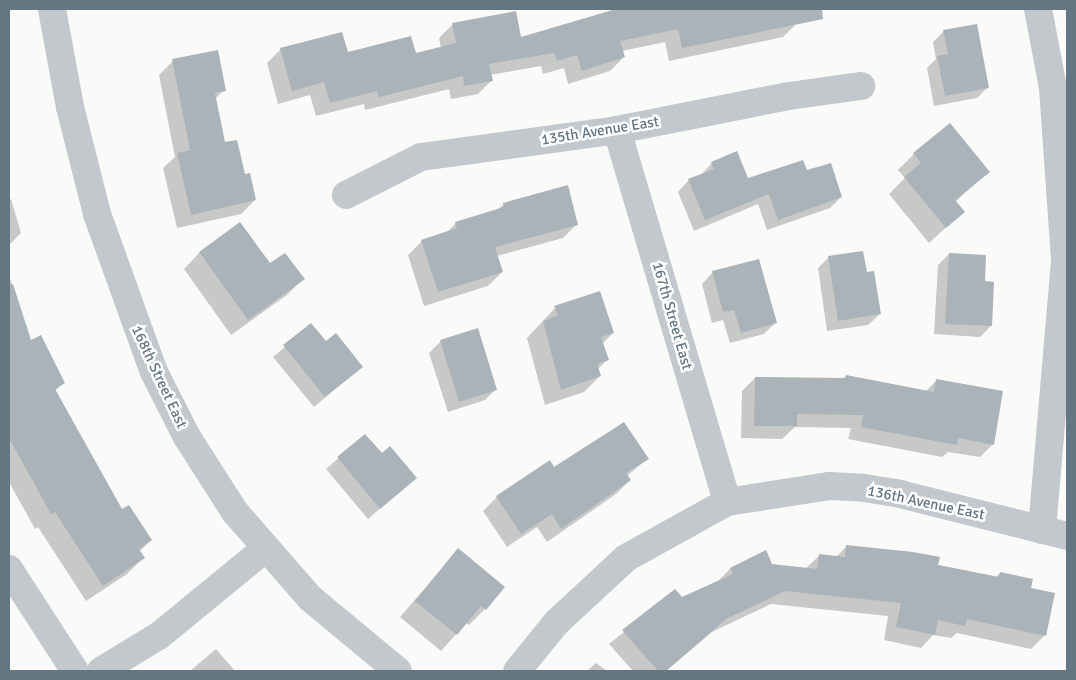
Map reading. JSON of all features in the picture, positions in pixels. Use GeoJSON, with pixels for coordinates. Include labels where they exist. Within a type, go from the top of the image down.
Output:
{"type":"FeatureCollection","features":[{"type":"Feature","properties":{"kind":"street","name":"168th Street East"},"geometry":{"type":"LineString","coordinates":[[52,9],[70,107],[92,196],[129,310],[154,372],[187,437],[235,512],[310,598],[398,671]]}},
{"type":"Feature","properties":{"kind":"street"},"geometry":{"type":"LineString","coordinates":[[1038,9],[1053,88],[1066,261],[1055,533]]}},
{"type":"Feature","properties":{"kind":"street","name":"135th Avenue East"},"geometry":{"type":"LineString","coordinates":[[346,196],[421,157],[617,130],[789,96],[861,86]]}},
{"type":"Feature","properties":{"kind":"street","name":"167th Street East"},"geometry":{"type":"LineString","coordinates":[[617,130],[727,502]]}},
{"type":"Feature","properties":{"kind":"street","name":"136th Avenue East"},"geometry":{"type":"LineString","coordinates":[[517,671],[557,622],[626,558],[727,502],[829,486],[864,488],[1055,533]]}},
{"type":"Feature","properties":{"kind":"street"},"geometry":{"type":"LineString","coordinates":[[101,671],[160,635],[266,548]]}},
{"type":"Feature","properties":{"kind":"street"},"geometry":{"type":"LineString","coordinates":[[9,569],[75,671]]}},
{"type":"Feature","properties":{"kind":"building"},"geometry":{"type":"Polygon","coordinates":[[[616,9],[822,9],[823,19],[682,48],[678,29],[620,41],[625,57],[582,71],[577,55],[557,61],[554,53],[489,64],[493,81],[464,86],[463,76],[379,97],[377,91],[330,103],[324,82],[292,91],[280,48],[342,32],[348,52],[411,36],[416,53],[456,43],[452,23],[516,11],[521,37],[616,9]]]}},
{"type":"Feature","properties":{"kind":"building"},"geometry":{"type":"Polygon","coordinates":[[[977,24],[989,88],[945,96],[937,56],[948,54],[943,30],[977,24]]]}},
{"type":"Feature","properties":{"kind":"building"},"geometry":{"type":"Polygon","coordinates":[[[218,50],[226,91],[215,93],[225,142],[237,140],[245,174],[250,173],[256,200],[191,215],[177,153],[190,150],[172,59],[218,50]]]}},
{"type":"Feature","properties":{"kind":"building"},"geometry":{"type":"Polygon","coordinates":[[[950,123],[990,172],[955,200],[965,212],[946,228],[904,177],[921,163],[913,153],[950,123]]]}},
{"type":"Feature","properties":{"kind":"building"},"geometry":{"type":"Polygon","coordinates":[[[737,151],[748,178],[803,160],[807,170],[831,163],[842,197],[778,220],[769,194],[705,220],[688,179],[714,169],[711,162],[737,151]]]}},
{"type":"Feature","properties":{"kind":"building"},"geometry":{"type":"Polygon","coordinates":[[[568,185],[578,225],[495,247],[503,272],[438,292],[421,240],[457,228],[455,222],[504,207],[503,203],[568,185]]]}},
{"type":"Feature","properties":{"kind":"building"},"geometry":{"type":"Polygon","coordinates":[[[240,222],[270,263],[285,253],[305,279],[248,320],[199,252],[240,222]]]}},
{"type":"Feature","properties":{"kind":"building"},"geometry":{"type":"Polygon","coordinates":[[[863,251],[867,272],[874,271],[881,314],[838,321],[828,256],[863,251]]]}},
{"type":"Feature","properties":{"kind":"building"},"geometry":{"type":"Polygon","coordinates":[[[949,253],[986,255],[985,281],[994,282],[992,326],[945,324],[949,253]]]}},
{"type":"Feature","properties":{"kind":"building"},"geometry":{"type":"Polygon","coordinates":[[[759,259],[777,323],[741,333],[734,310],[723,312],[712,271],[759,259]]]}},
{"type":"Feature","properties":{"kind":"building"},"geometry":{"type":"Polygon","coordinates":[[[13,284],[31,340],[41,335],[65,383],[55,389],[122,509],[129,505],[152,540],[139,549],[145,558],[103,586],[55,512],[51,514],[9,438],[9,285],[13,284]]]}},
{"type":"Feature","properties":{"kind":"building"},"geometry":{"type":"Polygon","coordinates":[[[600,291],[614,333],[601,337],[609,360],[597,364],[601,376],[561,390],[543,321],[558,315],[554,306],[600,291]]]}},
{"type":"Feature","properties":{"kind":"building"},"geometry":{"type":"Polygon","coordinates":[[[311,323],[326,341],[336,333],[363,367],[325,397],[283,345],[311,323]]]}},
{"type":"Feature","properties":{"kind":"building"},"geometry":{"type":"Polygon","coordinates":[[[478,328],[497,390],[459,402],[440,340],[478,328]]]}},
{"type":"Feature","properties":{"kind":"building"},"geometry":{"type":"Polygon","coordinates":[[[846,375],[934,392],[936,379],[1003,391],[994,445],[958,438],[957,445],[861,427],[863,415],[797,414],[797,426],[754,426],[755,377],[845,378],[846,375]]]}},
{"type":"Feature","properties":{"kind":"building"},"geometry":{"type":"Polygon","coordinates":[[[624,422],[649,459],[626,473],[631,480],[561,529],[552,514],[521,534],[496,496],[550,460],[554,467],[624,422]]]}},
{"type":"Feature","properties":{"kind":"building"},"geometry":{"type":"Polygon","coordinates":[[[365,434],[382,453],[390,446],[417,478],[380,509],[337,457],[365,434]]]}},
{"type":"Feature","properties":{"kind":"building"},"geometry":{"type":"Polygon","coordinates":[[[846,545],[913,552],[940,557],[938,565],[999,577],[1000,572],[1033,579],[1031,588],[1055,593],[1046,636],[967,619],[965,626],[938,620],[935,635],[896,627],[901,603],[785,591],[726,619],[666,671],[658,671],[622,630],[675,589],[682,597],[733,574],[730,568],[766,550],[772,564],[817,569],[819,554],[845,557],[846,545]]]}},
{"type":"Feature","properties":{"kind":"building"},"geometry":{"type":"Polygon","coordinates":[[[458,548],[505,587],[486,610],[481,606],[457,635],[415,601],[458,548]]]}}]}
